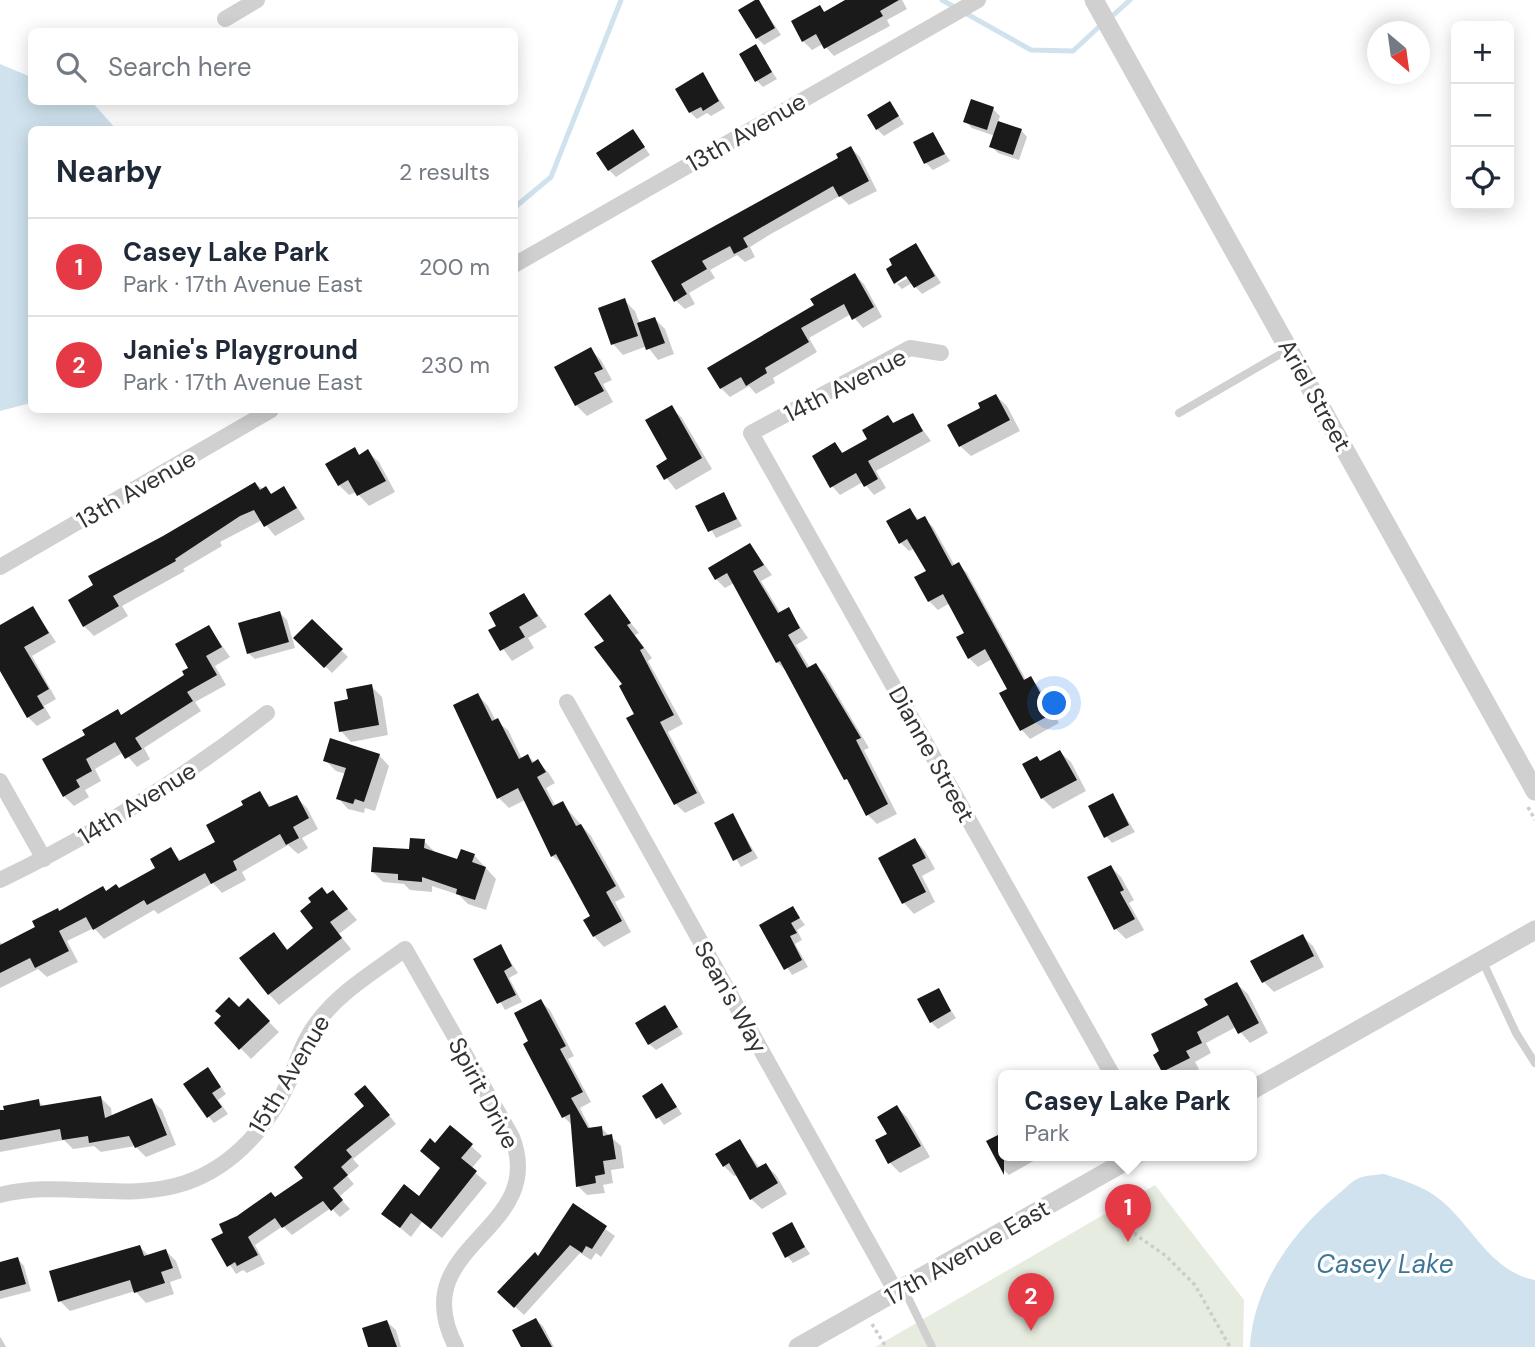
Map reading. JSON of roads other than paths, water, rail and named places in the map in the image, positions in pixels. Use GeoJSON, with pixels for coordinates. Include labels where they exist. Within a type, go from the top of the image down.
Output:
{"type":"FeatureCollection","features":[{"type":"Feature","properties":{"kind":"street"},"geometry":{"type":"LineString","coordinates":[[225,19],[257,0]]}},
{"type":"Feature","properties":{"kind":"street","name":"13th Avenue"},"geometry":{"type":"LineString","coordinates":[[518,263],[978,0]]}},
{"type":"Feature","properties":{"kind":"street","name":"Ariel Street"},"geometry":{"type":"LineString","coordinates":[[1094,0],[1535,791]]}},
{"type":"Feature","properties":{"kind":"street","name":"14th Avenue"},"geometry":{"type":"LineString","coordinates":[[751,433],[910,348],[941,353]]}},
{"type":"Feature","properties":{"kind":"street","name":"13th Avenue"},"geometry":{"type":"LineString","coordinates":[[0,566],[266,413]]}},
{"type":"Feature","properties":{"kind":"street","name":"Dianne Street"},"geometry":{"type":"LineString","coordinates":[[751,433],[1110,1070]]}},
{"type":"Feature","properties":{"kind":"street","name":"Sean's Way"},"geometry":{"type":"LineString","coordinates":[[567,702],[899,1290]]}},
{"type":"Feature","properties":{"kind":"street","name":"14th Avenue"},"geometry":{"type":"LineString","coordinates":[[0,880],[44,859],[157,793],[267,713]]}},
{"type":"Feature","properties":{"kind":"street"},"geometry":{"type":"LineString","coordinates":[[0,781],[44,859]]}},
{"type":"Feature","properties":{"kind":"street"},"geometry":{"type":"LineString","coordinates":[[1257,1087],[1535,930]]}},
{"type":"Feature","properties":{"kind":"street","name":"15th Avenue"},"geometry":{"type":"LineString","coordinates":[[0,1195],[33,1190],[130,1193],[154,1191],[215,1170],[253,1138],[269,1117],[302,1046],[332,1004],[405,949]]}},
{"type":"Feature","properties":{"kind":"street","name":"Spirit Drive"},"geometry":{"type":"LineString","coordinates":[[405,949],[512,1137],[519,1161],[517,1187],[512,1199],[501,1215],[464,1251],[447,1286],[447,1325],[456,1347]]}},
{"type":"Feature","properties":{"kind":"street","name":"17th Avenue East"},"geometry":{"type":"LineString","coordinates":[[798,1347],[1127,1161]]}},
{"type":"Feature","properties":{"kind":"lane"},"geometry":{"type":"LineString","coordinates":[[1179,413],[1289,349]]}},
{"type":"Feature","properties":{"kind":"lane"},"geometry":{"type":"LineString","coordinates":[[1482,960],[1516,1034],[1535,1063]]}},
{"type":"Feature","properties":{"kind":"lane"},"geometry":{"type":"LineString","coordinates":[[899,1290],[932,1347]]}},
{"type":"Feature","properties":{"kind":"water"},"geometry":{"type":"Polygon","coordinates":[[[0,64],[28,76],[28,105],[95,105],[113,126],[28,126],[28,404],[0,411],[0,64]]]}},
{"type":"Feature","properties":{"kind":"water","name":"Casey Lake"},"geometry":{"type":"Polygon","coordinates":[[[1384,1174],[1432,1194],[1450,1208],[1493,1257],[1519,1275],[1535,1280],[1535,1347],[1250,1347],[1258,1304],[1277,1263],[1290,1244],[1320,1211],[1352,1182],[1362,1177],[1384,1174]]]}},
{"type":"Feature","properties":{"kind":"waterway"},"geometry":{"type":"LineString","coordinates":[[518,205],[551,177],[621,0]]}},
{"type":"Feature","properties":{"kind":"waterway"},"geometry":{"type":"LineString","coordinates":[[942,0],[1031,50],[1073,51],[1101,25]]}},
{"type":"Feature","properties":{"kind":"waterway"},"geometry":{"type":"LineString","coordinates":[[1109,19],[1130,0]]}},
{"type":"Feature","properties":{"kind":"place","name":"Casey Lake Park"},"geometry":{"type":"Point","coordinates":[1128,1242]}},
{"type":"Feature","properties":{"kind":"place","name":"Janie's Playground"},"geometry":{"type":"Point","coordinates":[1031,1331]}}]}
